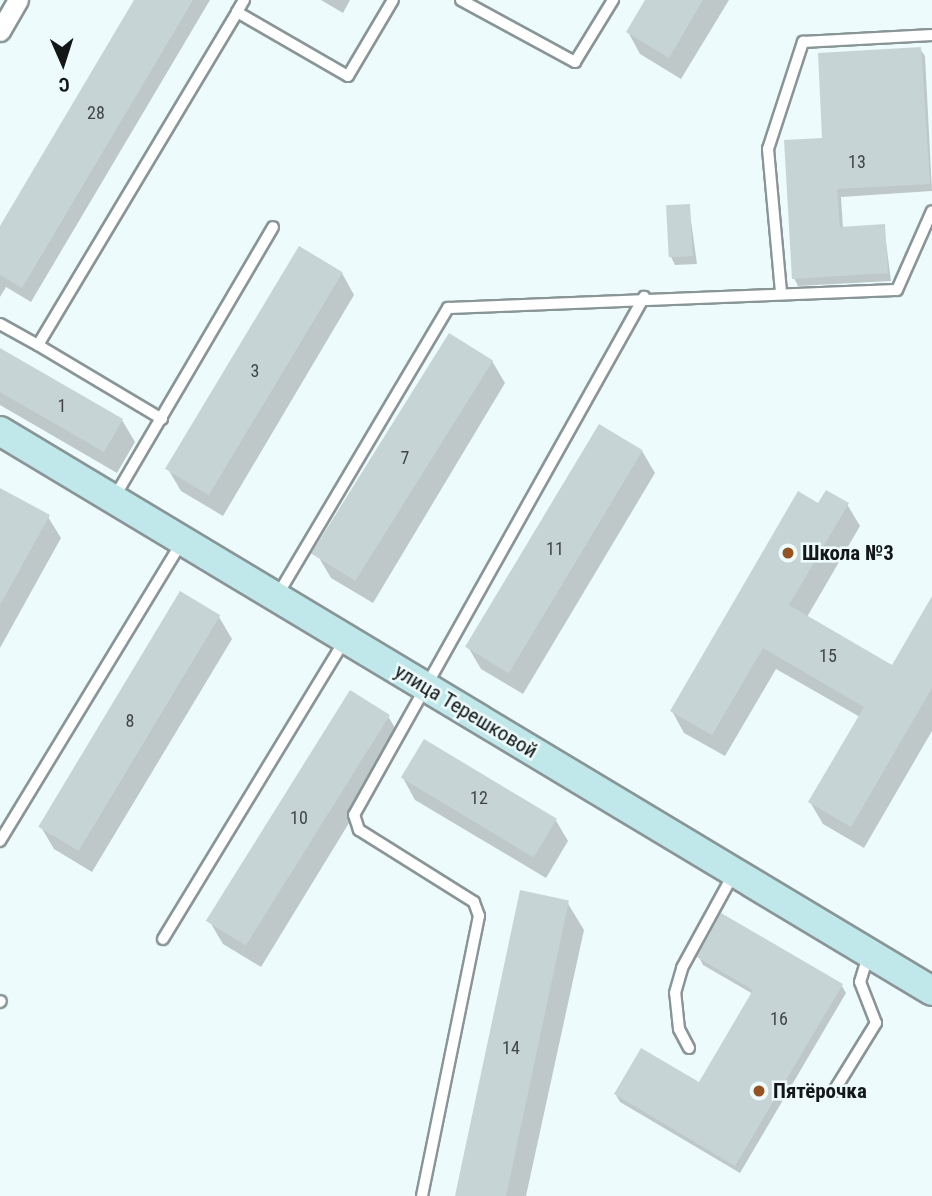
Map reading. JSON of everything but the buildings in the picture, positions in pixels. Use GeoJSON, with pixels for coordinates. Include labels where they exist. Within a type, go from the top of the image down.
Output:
{"type":"FeatureCollection","features":[{"type":"Feature","properties":{"kind":"street"},"geometry":{"type":"LineString","coordinates":[[0,31],[18,0]]}},
{"type":"Feature","properties":{"kind":"street","name":"улица Терешковой"},"geometry":{"type":"LineString","coordinates":[[0,432],[932,990]]}},
{"type":"Feature","properties":{"kind":"lane"},"geometry":{"type":"LineString","coordinates":[[38,345],[244,0]]}},
{"type":"Feature","properties":{"kind":"lane"},"geometry":{"type":"LineString","coordinates":[[237,12],[348,76],[393,0]]}},
{"type":"Feature","properties":{"kind":"lane"},"geometry":{"type":"LineString","coordinates":[[461,0],[575,62],[613,0]]}},
{"type":"Feature","properties":{"kind":"lane"},"geometry":{"type":"LineString","coordinates":[[781,292],[768,149],[803,42],[932,35]]}},
{"type":"Feature","properties":{"kind":"lane"},"geometry":{"type":"LineString","coordinates":[[276,597],[448,308],[644,297],[897,290],[932,211]]}},
{"type":"Feature","properties":{"kind":"lane"},"geometry":{"type":"LineString","coordinates":[[113,499],[273,227]]}},
{"type":"Feature","properties":{"kind":"lane"},"geometry":{"type":"LineString","coordinates":[[422,1196],[479,916],[474,902],[359,830],[354,815],[644,297]]}},
{"type":"Feature","properties":{"kind":"lane"},"geometry":{"type":"LineString","coordinates":[[0,324],[162,419]]}},
{"type":"Feature","properties":{"kind":"lane"},"geometry":{"type":"LineString","coordinates":[[0,841],[182,541]]}},
{"type":"Feature","properties":{"kind":"lane"},"geometry":{"type":"LineString","coordinates":[[163,939],[345,639]]}},
{"type":"Feature","properties":{"kind":"lane"},"geometry":{"type":"LineString","coordinates":[[689,1048],[679,1029],[675,993],[682,968],[734,873]]}},
{"type":"Feature","properties":{"kind":"lane"},"geometry":{"type":"LineString","coordinates":[[834,1091],[876,1023],[860,982],[869,952]]}},
{"type":"Feature","properties":{"kind":"place","name":"Школа №3"},"geometry":{"type":"Point","coordinates":[788,553]}},
{"type":"Feature","properties":{"kind":"place","name":"Пятёрочка"},"geometry":{"type":"Point","coordinates":[759,1091]}}]}
